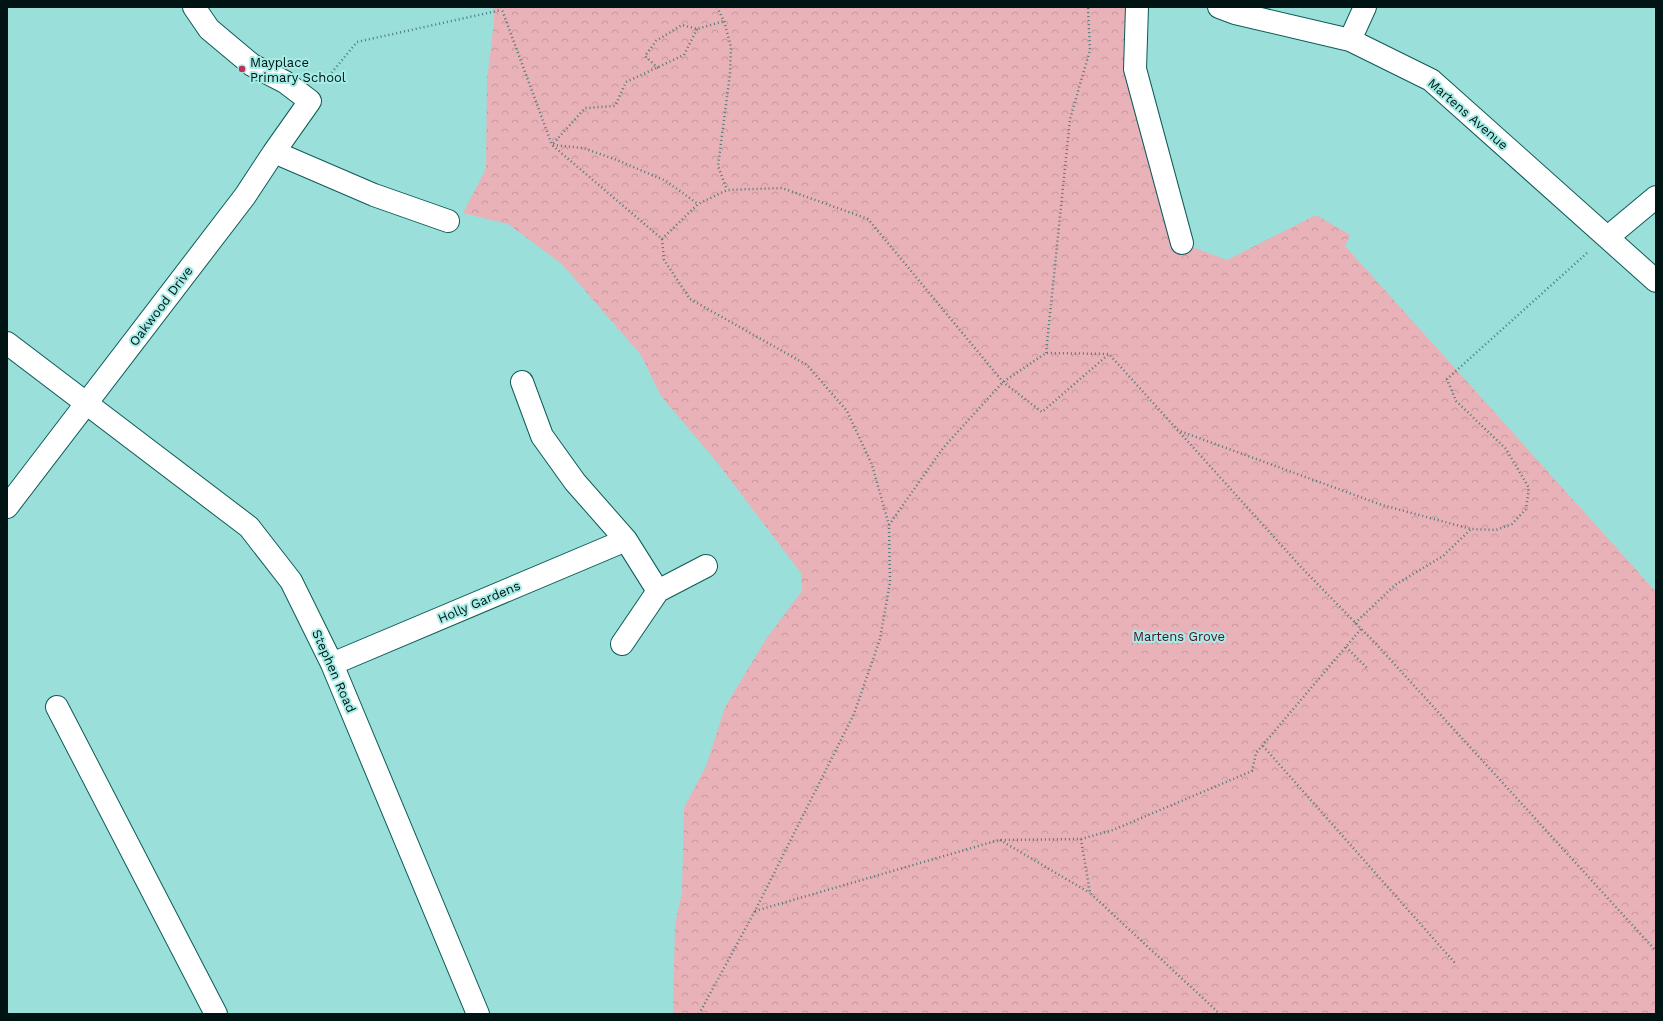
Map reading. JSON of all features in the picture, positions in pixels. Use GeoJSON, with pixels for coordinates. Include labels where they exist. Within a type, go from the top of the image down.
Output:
{"type":"FeatureCollection","features":[{"type":"Feature","properties":{"kind":"street"},"geometry":{"type":"LineString","coordinates":[[194,7],[208,29],[252,65],[285,82],[310,101]]}},
{"type":"Feature","properties":{"kind":"street"},"geometry":{"type":"LineString","coordinates":[[1137,7],[1135,69],[1182,243]]}},
{"type":"Feature","properties":{"kind":"street","name":"Martens Avenue"},"geometry":{"type":"LineString","coordinates":[[1219,7],[1235,13],[1350,40],[1431,80],[1608,237],[1656,282]]}},
{"type":"Feature","properties":{"kind":"street"},"geometry":{"type":"LineString","coordinates":[[1350,40],[1365,7]]}},
{"type":"Feature","properties":{"kind":"street","name":"Oakwood Drive"},"geometry":{"type":"LineString","coordinates":[[7,506],[246,196],[274,152],[310,101]]}},
{"type":"Feature","properties":{"kind":"street"},"geometry":{"type":"LineString","coordinates":[[274,152],[374,195],[448,221]]}},
{"type":"Feature","properties":{"kind":"street"},"geometry":{"type":"LineString","coordinates":[[1608,237],[1656,197]]}},
{"type":"Feature","properties":{"kind":"street","name":"Stephen Road"},"geometry":{"type":"LineString","coordinates":[[7,342],[249,527],[291,581],[332,664],[478,1014]]}},
{"type":"Feature","properties":{"kind":"street"},"geometry":{"type":"LineString","coordinates":[[522,382],[542,436],[575,482],[626,540],[658,591]]}},
{"type":"Feature","properties":{"kind":"street","name":"Holly Gardens"},"geometry":{"type":"LineString","coordinates":[[332,664],[626,540]]}},
{"type":"Feature","properties":{"kind":"street"},"geometry":{"type":"LineString","coordinates":[[622,644],[658,591],[706,566]]}},
{"type":"Feature","properties":{"kind":"street"},"geometry":{"type":"LineString","coordinates":[[57,707],[216,1014]]}},
{"type":"Feature","properties":{"kind":"path"},"geometry":{"type":"LineString","coordinates":[[717,7],[724,22],[731,47],[731,67],[718,166],[727,190]]}},
{"type":"Feature","properties":{"kind":"path"},"geometry":{"type":"LineString","coordinates":[[1046,353],[1070,119],[1090,50],[1088,7]]}},
{"type":"Feature","properties":{"kind":"path"},"geometry":{"type":"LineString","coordinates":[[310,101],[323,82],[357,42],[501,8],[552,145],[662,239],[664,260],[690,299],[807,365],[847,411],[872,465],[889,525],[890,582],[880,639],[854,714],[755,911],[700,1014]]}},
{"type":"Feature","properties":{"kind":"path"},"geometry":{"type":"LineString","coordinates":[[658,68],[645,56],[656,41],[682,25],[697,29],[724,22]]}},
{"type":"Feature","properties":{"kind":"path"},"geometry":{"type":"LineString","coordinates":[[552,145],[585,108],[614,106],[626,82],[684,55],[697,29]]}},
{"type":"Feature","properties":{"kind":"path"},"geometry":{"type":"LineString","coordinates":[[552,145],[583,148],[617,160],[666,182],[698,204]]}},
{"type":"Feature","properties":{"kind":"path"},"geometry":{"type":"LineString","coordinates":[[662,239],[698,204],[727,190],[782,188],[868,219],[1003,382],[1042,412],[1109,354]]}},
{"type":"Feature","properties":{"kind":"path"},"geometry":{"type":"LineString","coordinates":[[1176,430],[1382,505],[1471,529],[1496,530],[1512,524],[1526,509],[1528,488],[1506,449],[1456,401],[1447,379],[1580,258],[1608,237]]}},
{"type":"Feature","properties":{"kind":"path"},"geometry":{"type":"LineString","coordinates":[[889,525],[943,448],[1003,382],[1046,353],[1109,354],[1301,567],[1361,629],[1656,951]]}},
{"type":"Feature","properties":{"kind":"path"},"geometry":{"type":"LineString","coordinates":[[1355,623],[1395,585],[1443,556],[1471,529]]}},
{"type":"Feature","properties":{"kind":"path"},"geometry":{"type":"LineString","coordinates":[[755,911],[999,840],[1081,839],[1113,830],[1252,771],[1256,753],[1361,629]]}},
{"type":"Feature","properties":{"kind":"path"},"geometry":{"type":"LineString","coordinates":[[1346,647],[1368,669]]}},
{"type":"Feature","properties":{"kind":"path"},"geometry":{"type":"LineString","coordinates":[[1263,746],[1455,963]]}},
{"type":"Feature","properties":{"kind":"path"},"geometry":{"type":"LineString","coordinates":[[1081,839],[1090,893]]}},
{"type":"Feature","properties":{"kind":"path"},"geometry":{"type":"LineString","coordinates":[[999,840],[1090,893],[1220,1014]]}},
{"type":"Feature","properties":{"kind":"green space","name":"Martens Grove"},"geometry":{"type":"Polygon","coordinates":[[[493,7],[1131,7],[1174,240],[1227,260],[1316,215],[1350,235],[1345,246],[1656,592],[1656,1014],[673,1014],[675,925],[682,892],[684,808],[707,764],[725,707],[766,639],[802,591],[801,573],[716,461],[661,396],[641,355],[562,264],[508,224],[463,213],[486,169],[487,80],[494,22],[493,7]]]}},
{"type":"Feature","properties":{"kind":"place","name":"Mayplace Primary School"},"geometry":{"type":"Point","coordinates":[242,69]}}]}
